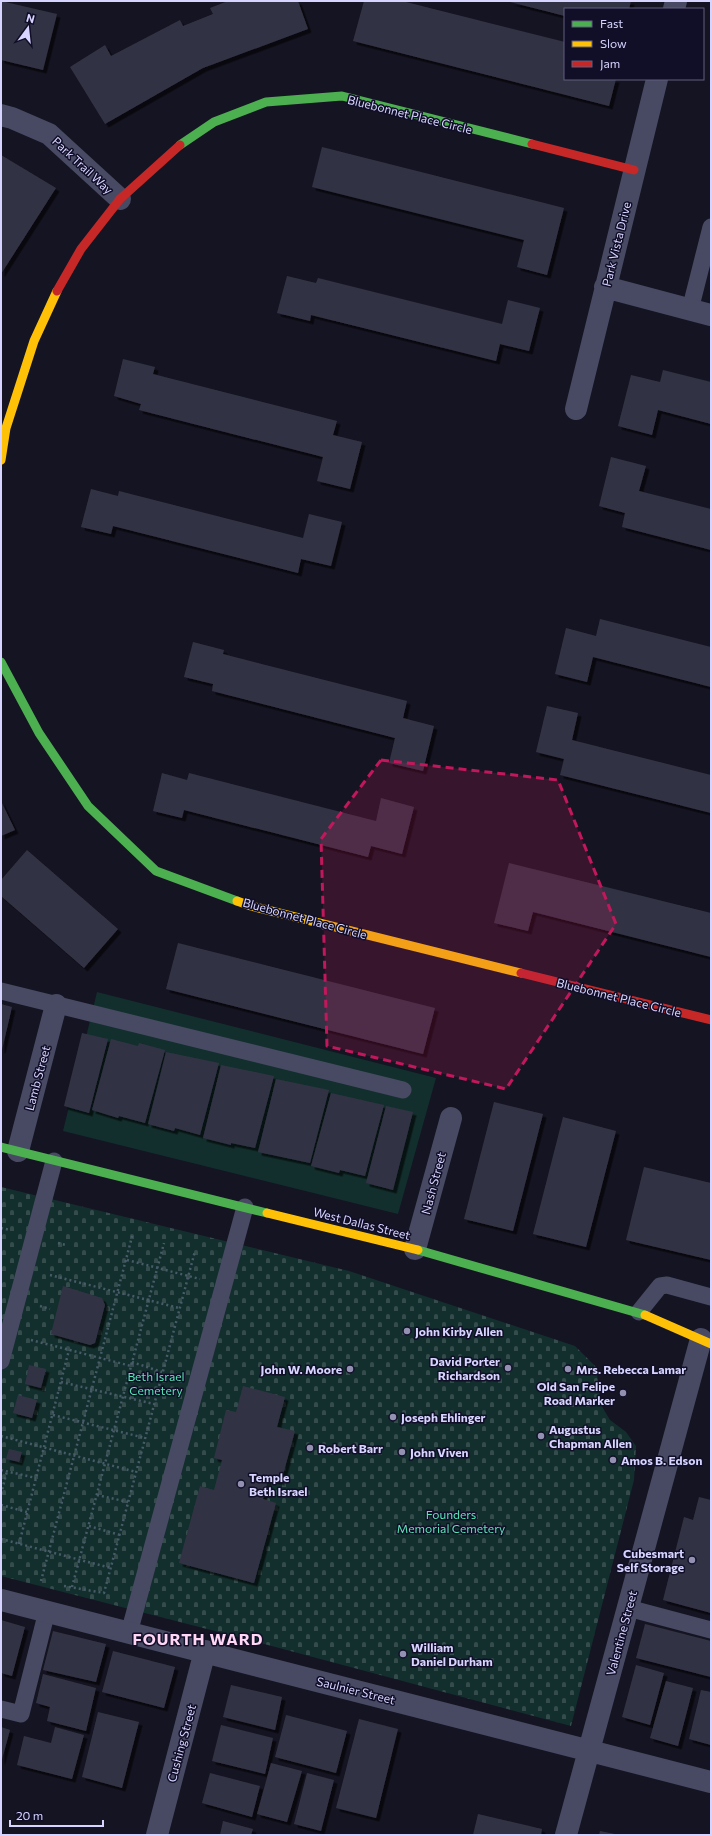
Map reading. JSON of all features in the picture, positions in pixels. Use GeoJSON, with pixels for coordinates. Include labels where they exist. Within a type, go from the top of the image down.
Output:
{"type":"FeatureCollection","features":[{"type":"Feature","properties":{"kind":"street","name":"Park Vista Drive"},"geometry":{"type":"LineString","coordinates":[[576,409],[657,80]]}},
{"type":"Feature","properties":{"kind":"street","name":"Bluebonnet Place Circle"},"geometry":{"type":"LineString","coordinates":[[1,460],[6,428],[34,341],[54,296],[81,249],[120,199],[183,142],[214,122],[266,102],[342,96],[634,170]]}},
{"type":"Feature","properties":{"kind":"street","name":"Park Trail Way"},"geometry":{"type":"LineString","coordinates":[[1,115],[12,118],[49,134],[120,199]]}},
{"type":"Feature","properties":{"kind":"street"},"geometry":{"type":"LineString","coordinates":[[605,287],[711,315]]}},
{"type":"Feature","properties":{"kind":"street","name":"Bluebonnet Place Circle"},"geometry":{"type":"LineString","coordinates":[[1,662],[39,733],[88,806],[156,871],[251,906],[711,1020]]}},
{"type":"Feature","properties":{"kind":"street","name":"Lamb Street"},"geometry":{"type":"LineString","coordinates":[[10,1149],[56,1005]]}},
{"type":"Feature","properties":{"kind":"street","name":"Nash Street"},"geometry":{"type":"LineString","coordinates":[[415,1249],[451,1118]]}},
{"type":"Feature","properties":{"kind":"street","name":"West Dallas Street"},"geometry":{"type":"LineString","coordinates":[[10,1149],[415,1249],[639,1312],[706,1341]]}},
{"type":"Feature","properties":{"kind":"street","name":"Valentine Street"},"geometry":{"type":"LineString","coordinates":[[566,1835],[628,1608],[706,1341]]}},
{"type":"Feature","properties":{"kind":"street","name":"Saulnier Street"},"geometry":{"type":"LineString","coordinates":[[1,1600],[205,1651],[711,1782]]}},
{"type":"Feature","properties":{"kind":"street","name":"Cushing Street"},"geometry":{"type":"LineString","coordinates":[[157,1835],[205,1651]]}},
{"type":"Feature","properties":{"kind":"lane"},"geometry":{"type":"LineString","coordinates":[[690,310],[711,227]]}},
{"type":"Feature","properties":{"kind":"lane"},"geometry":{"type":"LineString","coordinates":[[1,991],[403,1090]]}},
{"type":"Feature","properties":{"kind":"lane"},"geometry":{"type":"LineString","coordinates":[[1,1361],[54,1161]]}},
{"type":"Feature","properties":{"kind":"lane"},"geometry":{"type":"LineString","coordinates":[[129,1633],[245,1207]]}},
{"type":"Feature","properties":{"kind":"lane"},"geometry":{"type":"LineString","coordinates":[[639,1312],[660,1286],[667,1285],[711,1297]]}},
{"type":"Feature","properties":{"kind":"lane"},"geometry":{"type":"LineString","coordinates":[[628,1608],[711,1630]]}},
{"type":"Feature","properties":{"kind":"lane"},"geometry":{"type":"LineString","coordinates":[[1,1709],[20,1714],[47,1612]]}},
{"type":"Feature","properties":{"kind":"path"},"geometry":{"type":"LineString","coordinates":[[1,1232],[2,1228]]}},
{"type":"Feature","properties":{"kind":"path"},"geometry":{"type":"LineString","coordinates":[[41,1581],[133,1233]]}},
{"type":"Feature","properties":{"kind":"path"},"geometry":{"type":"LineString","coordinates":[[72,1588],[164,1243]]}},
{"type":"Feature","properties":{"kind":"path"},"geometry":{"type":"LineString","coordinates":[[104,1593],[195,1251]]}},
{"type":"Feature","properties":{"kind":"path"},"geometry":{"type":"LineString","coordinates":[[127,1260],[223,1285]]}},
{"type":"Feature","properties":{"kind":"path"},"geometry":{"type":"LineString","coordinates":[[26,1269],[179,1308]]}},
{"type":"Feature","properties":{"kind":"path"},"geometry":{"type":"LineString","coordinates":[[8,1334],[162,1372]]}},
{"type":"Feature","properties":{"kind":"path"},"geometry":{"type":"LineString","coordinates":[[19,1544],[69,1350]]}},
{"type":"Feature","properties":{"kind":"path"},"geometry":{"type":"LineString","coordinates":[[61,1382],[154,1404]]}},
{"type":"Feature","properties":{"kind":"path"},"geometry":{"type":"LineString","coordinates":[[52,1414],[145,1438]]}},
{"type":"Feature","properties":{"kind":"path"},"geometry":{"type":"LineString","coordinates":[[1,1436],[136,1472]]}},
{"type":"Feature","properties":{"kind":"path"},"geometry":{"type":"LineString","coordinates":[[1,1470],[36,1478]]}},
{"type":"Feature","properties":{"kind":"path"},"geometry":{"type":"LineString","coordinates":[[1,1494],[7,1471]]}},
{"type":"Feature","properties":{"kind":"path"},"geometry":{"type":"LineString","coordinates":[[97,1495],[128,1502]]}},
{"type":"Feature","properties":{"kind":"path"},"geometry":{"type":"LineString","coordinates":[[1,1505],[27,1512]]}},
{"type":"Feature","properties":{"kind":"path"},"geometry":{"type":"LineString","coordinates":[[88,1526],[120,1535]]}},
{"type":"Feature","properties":{"kind":"path"},"geometry":{"type":"LineString","coordinates":[[1,1539],[111,1568]]}},
{"type":"Feature","properties":{"kind":"highlighted area"},"geometry":{"type":"Polygon","coordinates":[[[381,760],[558,780],[616,924],[506,1089],[327,1046],[321,839],[381,760]]]}},
{"type":"Feature","properties":{"kind":"green space"},"geometry":{"type":"Polygon","coordinates":[[[97,992],[436,1078],[398,1214],[63,1131],[97,992]]]}},
{"type":"Feature","properties":{"kind":"green space"},"geometry":{"type":"Polygon","coordinates":[[[1,1187],[349,1271],[575,1346],[596,1367],[601,1405],[610,1420],[626,1432],[636,1446],[634,1480],[571,1726],[242,1638],[1,1576],[1,1187]]]}},
{"type":"Feature","properties":{"kind":"building"},"geometry":{"type":"Polygon","coordinates":[[[1,1],[57,14],[43,70],[1,60],[1,1]]]}},
{"type":"Feature","properties":{"kind":"building"},"geometry":{"type":"Polygon","coordinates":[[[228,1],[298,1],[308,29],[203,68],[105,124],[70,67],[105,45],[111,56],[180,20],[183,26],[213,14],[210,8],[228,1]]]}},
{"type":"Feature","properties":{"kind":"building"},"geometry":{"type":"Polygon","coordinates":[[[364,1],[402,1],[564,42],[564,80],[616,80],[609,106],[353,41],[364,1]]]}},
{"type":"Feature","properties":{"kind":"building"},"geometry":{"type":"Polygon","coordinates":[[[631,1],[629,8],[564,8],[564,16],[510,2],[631,1]]]}},
{"type":"Feature","properties":{"kind":"building"},"geometry":{"type":"Polygon","coordinates":[[[322,147],[564,208],[547,275],[517,267],[524,240],[312,187],[322,147]]]}},
{"type":"Feature","properties":{"kind":"building"},"geometry":{"type":"Polygon","coordinates":[[[1,155],[56,188],[1,274],[1,155]]]}},
{"type":"Feature","properties":{"kind":"building"},"geometry":{"type":"Polygon","coordinates":[[[287,276],[316,283],[318,278],[502,324],[508,300],[540,308],[529,351],[500,344],[496,361],[311,315],[310,321],[277,313],[287,276]]]}},
{"type":"Feature","properties":{"kind":"building"},"geometry":{"type":"Polygon","coordinates":[[[123,359],[155,367],[153,374],[337,421],[333,435],[362,442],[350,489],[317,481],[323,457],[139,410],[141,404],[114,396],[123,359]]]}},
{"type":"Feature","properties":{"kind":"building"},"geometry":{"type":"Polygon","coordinates":[[[663,370],[711,382],[711,424],[658,410],[652,435],[618,426],[631,375],[660,382],[663,370]]]}},
{"type":"Feature","properties":{"kind":"building"},"geometry":{"type":"Polygon","coordinates":[[[611,457],[646,466],[639,491],[711,509],[711,550],[622,527],[625,513],[599,506],[611,457]]]}},
{"type":"Feature","properties":{"kind":"building"},"geometry":{"type":"Polygon","coordinates":[[[91,489],[118,496],[119,491],[303,538],[309,514],[342,522],[331,566],[301,559],[298,573],[113,526],[111,534],[81,527],[91,489]]]}},
{"type":"Feature","properties":{"kind":"building"},"geometry":{"type":"Polygon","coordinates":[[[600,619],[711,647],[711,687],[593,657],[587,682],[555,674],[566,628],[596,636],[600,619]]]}},
{"type":"Feature","properties":{"kind":"building"},"geometry":{"type":"Polygon","coordinates":[[[193,642],[224,650],[223,654],[407,701],[403,718],[434,726],[423,771],[389,763],[395,738],[212,691],[213,684],[184,677],[193,642]]]}},
{"type":"Feature","properties":{"kind":"building"},"geometry":{"type":"Polygon","coordinates":[[[547,706],[578,713],[572,740],[711,775],[711,813],[560,775],[564,759],[536,752],[547,706]]]}},
{"type":"Feature","properties":{"kind":"building"},"geometry":{"type":"Polygon","coordinates":[[[162,773],[187,780],[189,773],[376,821],[381,798],[414,807],[402,854],[371,846],[368,857],[184,810],[182,818],[153,811],[162,773]]]}},
{"type":"Feature","properties":{"kind":"building"},"geometry":{"type":"Polygon","coordinates":[[[1,801],[15,830],[1,836],[1,801]]]}},
{"type":"Feature","properties":{"kind":"building"},"geometry":{"type":"Polygon","coordinates":[[[27,850],[118,929],[84,968],[1,896],[1,880],[27,850]]]}},
{"type":"Feature","properties":{"kind":"building"},"geometry":{"type":"Polygon","coordinates":[[[509,863],[711,913],[711,957],[533,912],[528,931],[494,923],[509,863]]]}},
{"type":"Feature","properties":{"kind":"building"},"geometry":{"type":"Polygon","coordinates":[[[178,943],[435,1008],[423,1054],[166,989],[178,943]]]}},
{"type":"Feature","properties":{"kind":"building"},"geometry":{"type":"Polygon","coordinates":[[[1,1004],[12,1007],[2,1050],[1,1050],[1,1004]]]}},
{"type":"Feature","properties":{"kind":"building"},"geometry":{"type":"Polygon","coordinates":[[[82,1033],[108,1039],[89,1113],[64,1106],[82,1033]]]}},
{"type":"Feature","properties":{"kind":"building"},"geometry":{"type":"Polygon","coordinates":[[[111,1039],[138,1046],[139,1043],[165,1050],[145,1123],[119,1116],[118,1118],[92,1110],[111,1039]]]}},
{"type":"Feature","properties":{"kind":"building"},"geometry":{"type":"Polygon","coordinates":[[[166,1052],[219,1063],[200,1135],[175,1128],[174,1131],[148,1124],[166,1052]]]}},
{"type":"Feature","properties":{"kind":"building"},"geometry":{"type":"Polygon","coordinates":[[[221,1065],[274,1076],[255,1148],[231,1143],[231,1145],[203,1138],[221,1065]]]}},
{"type":"Feature","properties":{"kind":"building"},"geometry":{"type":"Polygon","coordinates":[[[276,1079],[329,1090],[310,1163],[258,1152],[276,1079]]]}},
{"type":"Feature","properties":{"kind":"building"},"geometry":{"type":"Polygon","coordinates":[[[331,1093],[384,1105],[365,1176],[340,1170],[339,1173],[311,1166],[331,1093]]]}},
{"type":"Feature","properties":{"kind":"building"},"geometry":{"type":"Polygon","coordinates":[[[494,1102],[543,1114],[513,1231],[464,1219],[494,1102]]]}},
{"type":"Feature","properties":{"kind":"building"},"geometry":{"type":"Polygon","coordinates":[[[386,1106],[413,1112],[393,1190],[366,1183],[386,1106]]]}},
{"type":"Feature","properties":{"kind":"building"},"geometry":{"type":"Polygon","coordinates":[[[563,1117],[616,1131],[586,1247],[533,1234],[563,1117]]]}},
{"type":"Feature","properties":{"kind":"building"},"geometry":{"type":"Polygon","coordinates":[[[644,1167],[711,1183],[711,1260],[626,1240],[644,1167]]]}},
{"type":"Feature","properties":{"kind":"building"},"geometry":{"type":"Polygon","coordinates":[[[63,1286],[102,1298],[105,1305],[95,1343],[90,1345],[51,1334],[63,1286]]]}},
{"type":"Feature","properties":{"kind":"building"},"geometry":{"type":"Polygon","coordinates":[[[29,1365],[46,1369],[41,1388],[25,1384],[29,1365]]]}},
{"type":"Feature","properties":{"kind":"building","name":"Temple Beth Israel"},"geometry":{"type":"Polygon","coordinates":[[[243,1386],[285,1397],[277,1427],[295,1431],[281,1482],[268,1479],[263,1499],[276,1503],[254,1583],[179,1563],[200,1486],[214,1490],[222,1460],[214,1458],[226,1410],[236,1412],[243,1386]]]}},
{"type":"Feature","properties":{"kind":"building"},"geometry":{"type":"Polygon","coordinates":[[[18,1395],[37,1400],[32,1418],[13,1413],[18,1395]]]}},
{"type":"Feature","properties":{"kind":"building"},"geometry":{"type":"Polygon","coordinates":[[[9,1449],[22,1452],[19,1462],[6,1459],[9,1449]]]}},
{"type":"Feature","properties":{"kind":"building","name":"Cubesmart Self Storage"},"geometry":{"type":"Polygon","coordinates":[[[699,1497],[711,1500],[711,1613],[663,1600],[684,1517],[693,1520],[699,1497]]]}},
{"type":"Feature","properties":{"kind":"building"},"geometry":{"type":"Polygon","coordinates":[[[1,1620],[25,1627],[12,1676],[1,1673],[1,1620]]]}},
{"type":"Feature","properties":{"kind":"building"},"geometry":{"type":"Polygon","coordinates":[[[645,1624],[711,1641],[711,1677],[636,1658],[645,1624]]]}},
{"type":"Feature","properties":{"kind":"building"},"geometry":{"type":"Polygon","coordinates":[[[53,1631],[106,1644],[96,1682],[43,1670],[53,1631]]]}},
{"type":"Feature","properties":{"kind":"building"},"geometry":{"type":"Polygon","coordinates":[[[113,1651],[175,1667],[164,1708],[102,1692],[113,1651]]]}},
{"type":"Feature","properties":{"kind":"building"},"geometry":{"type":"Polygon","coordinates":[[[636,1665],[664,1673],[650,1725],[622,1717],[636,1665]]]}},
{"type":"Feature","properties":{"kind":"building"},"geometry":{"type":"Polygon","coordinates":[[[43,1674],[96,1688],[86,1731],[47,1721],[50,1707],[36,1703],[43,1674]]]}},
{"type":"Feature","properties":{"kind":"building"},"geometry":{"type":"Polygon","coordinates":[[[666,1681],[693,1688],[678,1746],[650,1738],[666,1681]]]}},
{"type":"Feature","properties":{"kind":"building"},"geometry":{"type":"Polygon","coordinates":[[[231,1685],[282,1697],[275,1730],[223,1717],[231,1685]]]}},
{"type":"Feature","properties":{"kind":"building"},"geometry":{"type":"Polygon","coordinates":[[[701,1690],[711,1692],[711,1745],[689,1739],[701,1690]]]}},
{"type":"Feature","properties":{"kind":"building"},"geometry":{"type":"Polygon","coordinates":[[[98,1712],[139,1722],[122,1788],[82,1777],[98,1712]]]}},
{"type":"Feature","properties":{"kind":"building"},"geometry":{"type":"Polygon","coordinates":[[[286,1715],[347,1731],[336,1773],[275,1757],[286,1715]]]}},
{"type":"Feature","properties":{"kind":"building"},"geometry":{"type":"Polygon","coordinates":[[[359,1719],[398,1729],[376,1818],[336,1808],[359,1719]]]}},
{"type":"Feature","properties":{"kind":"building"},"geometry":{"type":"Polygon","coordinates":[[[221,1725],[273,1738],[265,1774],[212,1761],[221,1725]]]}},
{"type":"Feature","properties":{"kind":"building"},"geometry":{"type":"Polygon","coordinates":[[[1,1727],[10,1730],[1,1763],[1,1727]]]}},
{"type":"Feature","properties":{"kind":"building"},"geometry":{"type":"Polygon","coordinates":[[[55,1727],[84,1735],[72,1779],[17,1765],[24,1736],[51,1743],[55,1727]]]}},
{"type":"Feature","properties":{"kind":"building"},"geometry":{"type":"Polygon","coordinates":[[[271,1763],[302,1771],[287,1822],[257,1814],[271,1763]]]}},
{"type":"Feature","properties":{"kind":"building"},"geometry":{"type":"Polygon","coordinates":[[[210,1773],[260,1786],[252,1817],[202,1803],[210,1773]]]}},
{"type":"Feature","properties":{"kind":"building"},"geometry":{"type":"Polygon","coordinates":[[[307,1773],[334,1780],[321,1831],[294,1824],[307,1773]]]}},
{"type":"Feature","properties":{"kind":"building"},"geometry":{"type":"Polygon","coordinates":[[[478,1814],[542,1829],[541,1835],[473,1835],[478,1814]]]}},
{"type":"Feature","properties":{"kind":"building"},"geometry":{"type":"Polygon","coordinates":[[[223,1821],[253,1829],[251,1835],[220,1835],[223,1821]]]}},
{"type":"Feature","properties":{"kind":"building"},"geometry":{"type":"Polygon","coordinates":[[[600,1831],[615,1834],[615,1835],[599,1835],[600,1831]]]}},
{"type":"Feature","properties":{"kind":"traffic: fast"},"geometry":{"type":"LineString","coordinates":[[180,145],[214,122],[266,102],[342,96],[532,144]]}},
{"type":"Feature","properties":{"kind":"traffic: fast"},"geometry":{"type":"LineString","coordinates":[[1,662],[39,733],[88,806],[156,871],[237,901]]}},
{"type":"Feature","properties":{"kind":"traffic: fast"},"geometry":{"type":"LineString","coordinates":[[1,1147],[267,1213]]}},
{"type":"Feature","properties":{"kind":"traffic: fast"},"geometry":{"type":"LineString","coordinates":[[418,1250],[645,1315]]}},
{"type":"Feature","properties":{"kind":"traffic: slow"},"geometry":{"type":"LineString","coordinates":[[1,460],[6,428],[34,341],[57,291]]}},
{"type":"Feature","properties":{"kind":"traffic: slow"},"geometry":{"type":"LineString","coordinates":[[237,901],[251,906],[521,973]]}},
{"type":"Feature","properties":{"kind":"traffic: slow"},"geometry":{"type":"LineString","coordinates":[[267,1213],[418,1250]]}},
{"type":"Feature","properties":{"kind":"traffic: slow"},"geometry":{"type":"LineString","coordinates":[[645,1315],[711,1344]]}},
{"type":"Feature","properties":{"kind":"traffic: jam"},"geometry":{"type":"LineString","coordinates":[[532,144],[634,170]]}},
{"type":"Feature","properties":{"kind":"traffic: jam"},"geometry":{"type":"LineString","coordinates":[[57,291],[81,249],[120,199],[180,145]]}},
{"type":"Feature","properties":{"kind":"traffic: jam"},"geometry":{"type":"LineString","coordinates":[[521,973],[711,1020]]}},
{"type":"Feature","properties":{"kind":"place","name":"John Kirby Allen"},"geometry":{"type":"Point","coordinates":[407,1331]}},
{"type":"Feature","properties":{"kind":"place","name":"David Porter Richardson"},"geometry":{"type":"Point","coordinates":[508,1368]}},
{"type":"Feature","properties":{"kind":"place","name":"John W. Moore"},"geometry":{"type":"Point","coordinates":[350,1369]}},
{"type":"Feature","properties":{"kind":"place","name":"Mrs. Rebecca Lamar"},"geometry":{"type":"Point","coordinates":[568,1369]}},
{"type":"Feature","properties":{"kind":"place","name":"Old San Felipe Road Marker"},"geometry":{"type":"Point","coordinates":[623,1393]}},
{"type":"Feature","properties":{"kind":"place","name":"Joseph Ehlinger"},"geometry":{"type":"Point","coordinates":[393,1417]}},
{"type":"Feature","properties":{"kind":"place","name":"Augustus Chapman Allen"},"geometry":{"type":"Point","coordinates":[541,1436]}},
{"type":"Feature","properties":{"kind":"place","name":"Robert Barr"},"geometry":{"type":"Point","coordinates":[310,1448]}},
{"type":"Feature","properties":{"kind":"place","name":"John Viven"},"geometry":{"type":"Point","coordinates":[402,1452]}},
{"type":"Feature","properties":{"kind":"place","name":"Amos B. Edson"},"geometry":{"type":"Point","coordinates":[613,1460]}},
{"type":"Feature","properties":{"kind":"place","name":"Temple Beth Israel"},"geometry":{"type":"Point","coordinates":[241,1484]}},
{"type":"Feature","properties":{"kind":"place","name":"Cubesmart Self Storage"},"geometry":{"type":"Point","coordinates":[692,1560]}},
{"type":"Feature","properties":{"kind":"place","name":"William Daniel Durham"},"geometry":{"type":"Point","coordinates":[403,1654]}},
{"type":"Feature","properties":{"kind":"district","name":"FOURTH WARD"},"geometry":{"type":"Point","coordinates":[198,1638]}},
{"type":"Feature","properties":{"kind":"park label","name":"Beth Israel Cemetery"},"geometry":{"type":"Point","coordinates":[156,1383]}},
{"type":"Feature","properties":{"kind":"park label","name":"Founders Memorial Cemetery"},"geometry":{"type":"Point","coordinates":[451,1521]}}]}
